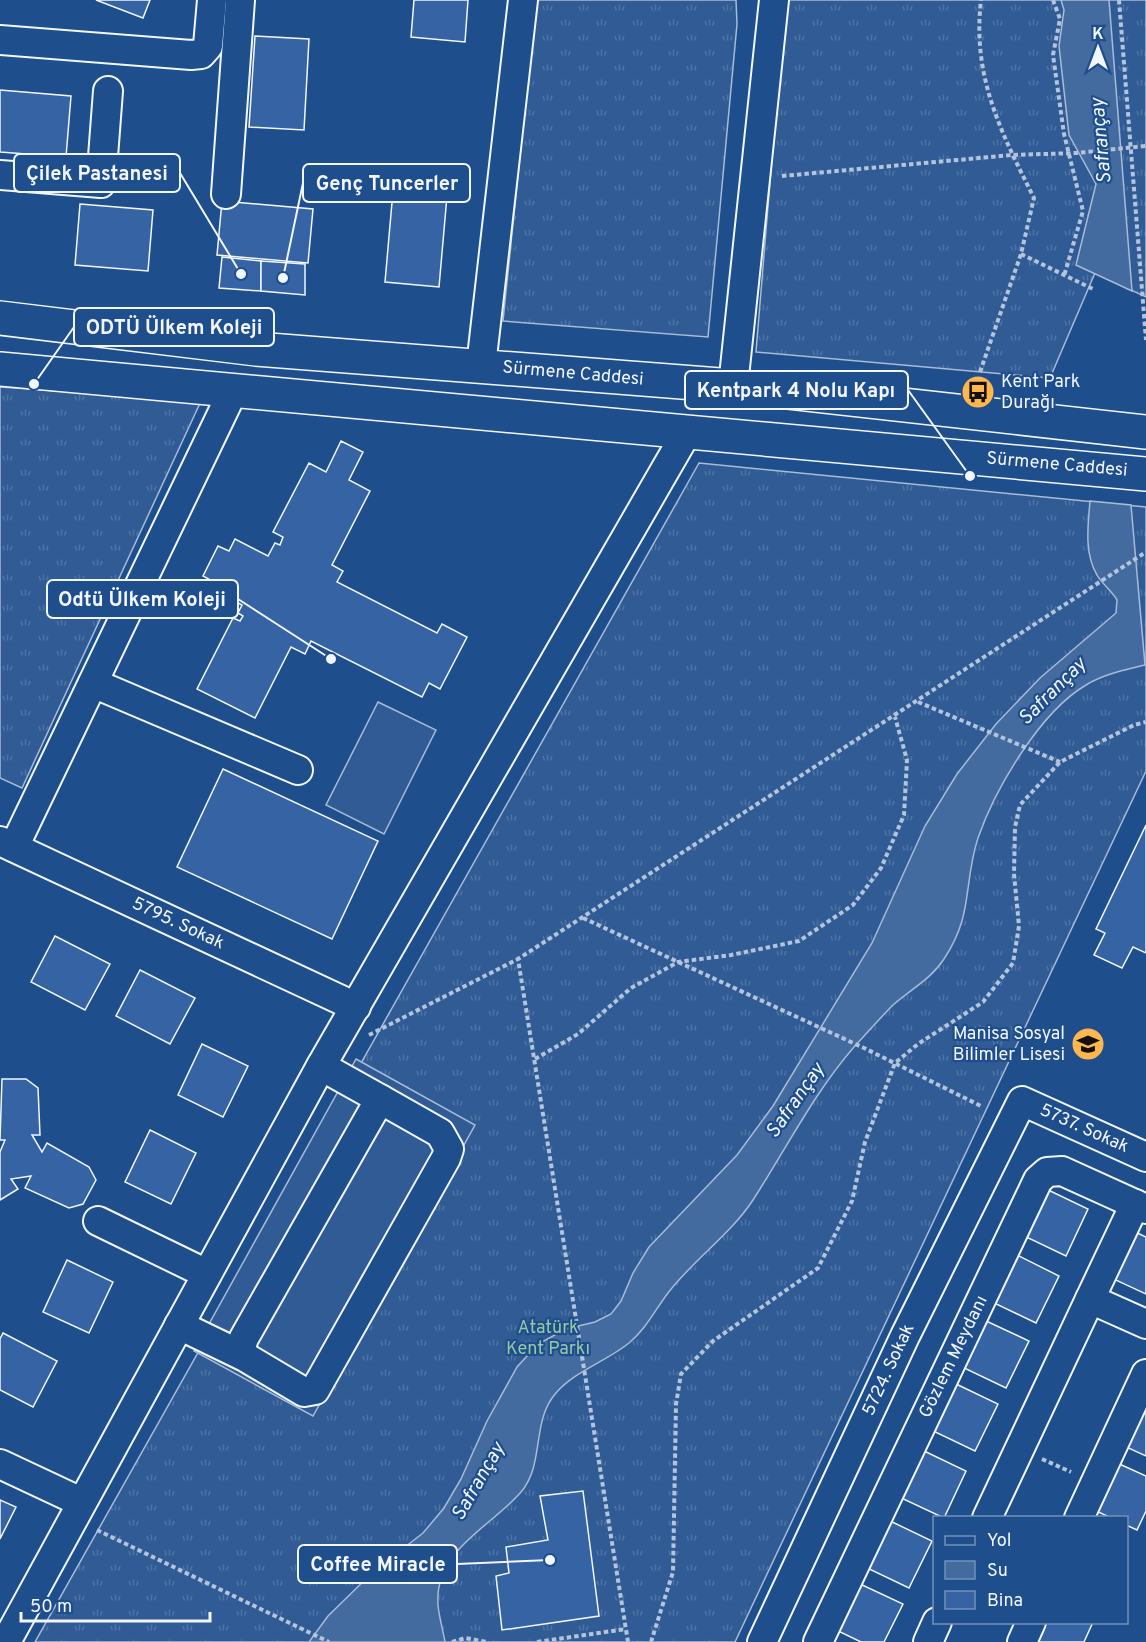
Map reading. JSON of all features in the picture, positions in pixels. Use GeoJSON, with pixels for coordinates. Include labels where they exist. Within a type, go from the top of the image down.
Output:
{"type":"FeatureCollection","features":[{"type":"Feature","properties":{"kind":"main road","name":"Sürmene Caddesi"},"geometry":{"type":"LineString","coordinates":[[0,318],[256,349],[733,386],[1146,432]]}},
{"type":"Feature","properties":{"kind":"main road"},"geometry":{"type":"LineString","coordinates":[[233,392],[256,349]]}},
{"type":"Feature","properties":{"kind":"main road","name":"Sürmene Caddesi"},"geometry":{"type":"LineString","coordinates":[[0,369],[1146,474]]}},
{"type":"Feature","properties":{"kind":"main road"},"geometry":{"type":"LineString","coordinates":[[679,383],[681,431]]}},
{"type":"Feature","properties":{"kind":"main road"},"geometry":{"type":"LineString","coordinates":[[1095,468],[1099,426]]}},
{"type":"Feature","properties":{"kind":"street"},"geometry":{"type":"LineString","coordinates":[[0,40],[180,55],[201,54],[208,46],[212,0]]}},
{"type":"Feature","properties":{"kind":"street"},"geometry":{"type":"LineString","coordinates":[[226,194],[240,0]]}},
{"type":"Feature","properties":{"kind":"street"},"geometry":{"type":"LineString","coordinates":[[481,366],[523,0]]}},
{"type":"Feature","properties":{"kind":"street"},"geometry":{"type":"LineString","coordinates":[[733,386],[774,0]]}},
{"type":"Feature","properties":{"kind":"street"},"geometry":{"type":"LineString","coordinates":[[0,175],[100,183],[108,92]]}},
{"type":"Feature","properties":{"kind":"street"},"geometry":{"type":"LineString","coordinates":[[7,844],[93,684],[233,392]]}},
{"type":"Feature","properties":{"kind":"street"},"geometry":{"type":"LineString","coordinates":[[6,1642],[76,1510],[324,1061],[681,431]]}},
{"type":"Feature","properties":{"kind":"street"},"geometry":{"type":"LineString","coordinates":[[93,684],[298,770]]}},
{"type":"Feature","properties":{"kind":"street","name":"5795. Sokak"},"geometry":{"type":"LineString","coordinates":[[7,844],[356,1006]]}},
{"type":"Feature","properties":{"kind":"street"},"geometry":{"type":"LineString","coordinates":[[179,1324],[245,1357],[304,1392],[315,1390],[446,1158],[449,1149],[441,1133],[380,1099],[324,1061]]}},
{"type":"Feature","properties":{"kind":"street"},"geometry":{"type":"LineString","coordinates":[[245,1357],[241,1347],[244,1338],[380,1099]]}},
{"type":"Feature","properties":{"kind":"street","name":"5737. Sokak"},"geometry":{"type":"LineString","coordinates":[[1022,1101],[1146,1157]]}},
{"type":"Feature","properties":{"kind":"street","name":"5724. Sokak"},"geometry":{"type":"LineString","coordinates":[[762,1642],[905,1336],[1022,1101]]}},
{"type":"Feature","properties":{"kind":"street","name":"Gözlem Meydanı"},"geometry":{"type":"LineString","coordinates":[[818,1642],[1038,1180],[1047,1172],[1062,1171],[1141,1207]]}},
{"type":"Feature","properties":{"kind":"street"},"geometry":{"type":"LineString","coordinates":[[988,1516],[1090,1299],[1141,1207]]}},
{"type":"Feature","properties":{"kind":"street"},"geometry":{"type":"LineString","coordinates":[[98,1221],[207,1274]]}},
{"type":"Feature","properties":{"kind":"street"},"geometry":{"type":"LineString","coordinates":[[1090,1299],[1146,1324]]}},
{"type":"Feature","properties":{"kind":"street"},"geometry":{"type":"LineString","coordinates":[[1080,1516],[1146,1374]]}},
{"type":"Feature","properties":{"kind":"street"},"geometry":{"type":"LineString","coordinates":[[0,1464],[76,1510]]}},
{"type":"Feature","properties":{"kind":"street"},"geometry":{"type":"LineString","coordinates":[[928,1642],[937,1624]]}},
{"type":"Feature","properties":{"kind":"street"},"geometry":{"type":"LineString","coordinates":[[1022,1642],[1031,1624]]}},
{"type":"Feature","properties":{"kind":"path"},"geometry":{"type":"LineString","coordinates":[[980,372],[1021,254],[1034,198],[1012,155],[984,87],[978,26],[981,0]]}},
{"type":"Feature","properties":{"kind":"path"},"geometry":{"type":"LineString","coordinates":[[1053,0],[1060,19],[1053,55],[1068,153],[1083,212],[1064,276]]}},
{"type":"Feature","properties":{"kind":"path"},"geometry":{"type":"LineString","coordinates":[[1119,0],[1146,340]]}},
{"type":"Feature","properties":{"kind":"path"},"geometry":{"type":"LineString","coordinates":[[778,177],[1012,155],[1077,153],[1146,146]]}},
{"type":"Feature","properties":{"kind":"path"},"geometry":{"type":"LineString","coordinates":[[1021,254],[1095,290]]}},
{"type":"Feature","properties":{"kind":"path"},"geometry":{"type":"LineString","coordinates":[[324,1061],[518,959],[918,702],[1146,552]]}},
{"type":"Feature","properties":{"kind":"path"},"geometry":{"type":"LineString","coordinates":[[918,702],[1059,762]]}},
{"type":"Feature","properties":{"kind":"path"},"geometry":{"type":"LineString","coordinates":[[535,1059],[578,1034],[631,988],[678,963],[799,941],[853,905],[882,868],[904,815],[908,760],[895,716]]}},
{"type":"Feature","properties":{"kind":"path"},"geometry":{"type":"LineString","coordinates":[[651,1642],[673,1572],[676,1404],[681,1374],[713,1341],[818,1268],[852,1201],[865,1142],[895,1063],[918,1044],[984,1002],[1013,963],[1019,926],[1014,874],[1015,826],[1020,805],[1059,762],[1134,725],[1146,722]]}},
{"type":"Feature","properties":{"kind":"path"},"geometry":{"type":"LineString","coordinates":[[583,918],[864,1048],[981,1106]]}},
{"type":"Feature","properties":{"kind":"path"},"geometry":{"type":"LineString","coordinates":[[518,959],[628,1642]]}},
{"type":"Feature","properties":{"kind":"path"},"geometry":{"type":"LineString","coordinates":[[1020,1448],[1095,1484]]}},
{"type":"Feature","properties":{"kind":"path"},"geometry":{"type":"LineString","coordinates":[[76,1510],[329,1642]]}},
{"type":"Feature","properties":{"kind":"path"},"geometry":{"type":"LineString","coordinates":[[537,1642],[626,1629]]}},
{"type":"Feature","properties":{"kind":"path"},"geometry":{"type":"LineString","coordinates":[[452,1642],[465,1638],[487,1642]]}},
{"type":"Feature","properties":{"kind":"green space"},"geometry":{"type":"Polygon","coordinates":[[[536,0],[736,0],[737,24],[708,337],[503,321],[536,0]]]}},
{"type":"Feature","properties":{"kind":"green space"},"geometry":{"type":"Polygon","coordinates":[[[785,0],[1146,0],[1146,297],[1095,273],[1050,378],[756,352],[785,0]]]}},
{"type":"Feature","properties":{"kind":"green space"},"geometry":{"type":"Polygon","coordinates":[[[0,387],[201,401],[22,788],[0,778],[0,387]]]}},
{"type":"Feature","properties":{"kind":"green space","name":"Atatürk Kent Parkı"},"geometry":{"type":"Polygon","coordinates":[[[699,463],[1146,507],[1146,771],[735,1642],[35,1642],[699,463]]]}},
{"type":"Feature","properties":{"kind":"shaded area"},"geometry":{"type":"Polygon","coordinates":[[[378,702],[436,730],[384,834],[326,805],[378,702]]]}},
{"type":"Feature","properties":{"kind":"shaded area"},"geometry":{"type":"Polygon","coordinates":[[[356,1059],[475,1125],[313,1416],[194,1351],[356,1059]]]}},
{"type":"Feature","properties":{"kind":"water","name":"Safrançay"},"geometry":{"type":"Polygon","coordinates":[[[1061,0],[1109,0],[1132,291],[1076,265],[1096,184],[1069,135],[1059,46],[1064,10],[1061,0]]]}},
{"type":"Feature","properties":{"kind":"water","name":"Safrançay"},"geometry":{"type":"Polygon","coordinates":[[[1090,501],[1131,505],[1145,665],[1107,675],[1086,685],[1069,697],[1052,713],[1021,753],[996,797],[978,838],[960,928],[944,959],[927,978],[893,1005],[854,1047],[813,1102],[744,1213],[678,1281],[640,1332],[629,1343],[572,1378],[556,1393],[543,1416],[533,1469],[528,1481],[508,1505],[466,1541],[445,1569],[439,1586],[438,1605],[445,1642],[309,1642],[328,1616],[373,1572],[423,1533],[444,1508],[461,1479],[487,1421],[517,1367],[538,1344],[566,1329],[595,1322],[611,1314],[621,1301],[633,1273],[649,1247],[737,1155],[773,1106],[872,943],[925,826],[957,774],[996,724],[1040,678],[1116,613],[1117,600],[1097,575],[1090,558],[1088,520],[1090,501]]]}},
{"type":"Feature","properties":{"kind":"building"},"geometry":{"type":"Polygon","coordinates":[[[96,0],[150,0],[143,18],[96,0]]]}},
{"type":"Feature","properties":{"kind":"building"},"geometry":{"type":"Polygon","coordinates":[[[414,0],[468,0],[465,42],[411,37],[414,0]]]}},
{"type":"Feature","properties":{"kind":"building"},"geometry":{"type":"Polygon","coordinates":[[[255,36],[309,39],[304,130],[249,127],[255,36]]]}},
{"type":"Feature","properties":{"kind":"building"},"geometry":{"type":"Polygon","coordinates":[[[0,90],[71,96],[66,157],[0,152],[0,90]]]}},
{"type":"Feature","properties":{"kind":"building"},"geometry":{"type":"Polygon","coordinates":[[[393,191],[447,196],[439,287],[385,282],[393,191]]]}},
{"type":"Feature","properties":{"kind":"building"},"geometry":{"type":"Polygon","coordinates":[[[222,201],[313,209],[308,263],[217,255],[222,201]]]}},
{"type":"Feature","properties":{"kind":"building"},"geometry":{"type":"Polygon","coordinates":[[[80,204],[153,210],[148,271],[75,265],[80,204]]]}},
{"type":"Feature","properties":{"kind":"building"},"geometry":{"type":"Polygon","coordinates":[[[222,257],[261,261],[261,291],[219,288],[222,257]]]}},
{"type":"Feature","properties":{"kind":"building"},"geometry":{"type":"Polygon","coordinates":[[[261,261],[305,264],[305,295],[261,291],[261,261]]]}},
{"type":"Feature","properties":{"kind":"building"},"geometry":{"type":"Polygon","coordinates":[[[341,441],[363,452],[349,480],[370,491],[332,565],[343,571],[337,582],[437,633],[442,624],[467,637],[440,689],[429,683],[422,697],[311,641],[305,654],[291,647],[255,718],[197,689],[233,618],[240,621],[243,616],[238,613],[242,605],[210,588],[214,582],[203,576],[218,546],[229,551],[235,539],[268,556],[275,543],[280,545],[283,537],[273,532],[309,463],[326,472],[341,441]]]}},
{"type":"Feature","properties":{"kind":"building"},"geometry":{"type":"Polygon","coordinates":[[[223,769],[378,841],[332,939],[177,867],[223,769]]]}},
{"type":"Feature","properties":{"kind":"building"},"geometry":{"type":"Polygon","coordinates":[[[1146,825],[1146,953],[1133,947],[1122,968],[1094,955],[1105,933],[1096,929],[1146,825]]]}},
{"type":"Feature","properties":{"kind":"building"},"geometry":{"type":"Polygon","coordinates":[[[55,936],[110,964],[85,1010],[31,982],[55,936]]]}},
{"type":"Feature","properties":{"kind":"building"},"geometry":{"type":"Polygon","coordinates":[[[140,970],[195,998],[170,1044],[116,1016],[140,970]]]}},
{"type":"Feature","properties":{"kind":"building"},"geometry":{"type":"Polygon","coordinates":[[[202,1044],[248,1066],[223,1117],[178,1095],[202,1044]]]}},
{"type":"Feature","properties":{"kind":"building"},"geometry":{"type":"Polygon","coordinates":[[[2,1079],[26,1079],[38,1088],[40,1135],[32,1135],[42,1152],[47,1143],[89,1167],[96,1180],[83,1204],[69,1208],[25,1188],[31,1176],[11,1179],[18,1189],[0,1200],[0,1152],[5,1140],[0,1140],[2,1079]]]}},
{"type":"Feature","properties":{"kind":"building"},"geometry":{"type":"Polygon","coordinates":[[[150,1130],[196,1153],[171,1204],[125,1182],[150,1130]]]}},
{"type":"Feature","properties":{"kind":"building"},"geometry":{"type":"Polygon","coordinates":[[[1044,1188],[1088,1209],[1066,1256],[1022,1235],[1044,1188]]]}},
{"type":"Feature","properties":{"kind":"building"},"geometry":{"type":"Polygon","coordinates":[[[1129,1229],[1146,1237],[1146,1294],[1107,1276],[1129,1229]]]}},
{"type":"Feature","properties":{"kind":"building"},"geometry":{"type":"Polygon","coordinates":[[[1015,1254],[1059,1276],[1036,1323],[992,1302],[1015,1254]]]}},
{"type":"Feature","properties":{"kind":"building"},"geometry":{"type":"Polygon","coordinates":[[[67,1260],[113,1282],[89,1333],[43,1312],[67,1260]]]}},
{"type":"Feature","properties":{"kind":"building"},"geometry":{"type":"Polygon","coordinates":[[[984,1320],[1029,1341],[1006,1388],[962,1367],[984,1320]]]}},
{"type":"Feature","properties":{"kind":"building"},"geometry":{"type":"Polygon","coordinates":[[[3,1333],[57,1361],[33,1407],[0,1390],[0,1339],[3,1333]]]}},
{"type":"Feature","properties":{"kind":"building"},"geometry":{"type":"Polygon","coordinates":[[[954,1383],[998,1404],[975,1451],[931,1430],[954,1383]]]}},
{"type":"Feature","properties":{"kind":"building"},"geometry":{"type":"Polygon","coordinates":[[[1146,1400],[1146,1456],[1124,1446],[1146,1400]]]}},
{"type":"Feature","properties":{"kind":"building"},"geometry":{"type":"Polygon","coordinates":[[[922,1450],[966,1471],[945,1516],[940,1516],[899,1497],[922,1450]]]}},
{"type":"Feature","properties":{"kind":"building"},"geometry":{"type":"Polygon","coordinates":[[[1115,1462],[1146,1476],[1146,1511],[1137,1530],[1128,1526],[1128,1516],[1107,1516],[1092,1509],[1115,1462]]]}},
{"type":"Feature","properties":{"kind":"building"},"geometry":{"type":"Polygon","coordinates":[[[583,1491],[599,1616],[502,1630],[496,1576],[509,1573],[506,1547],[548,1540],[540,1496],[583,1491]]]}},
{"type":"Feature","properties":{"kind":"building"},"geometry":{"type":"Polygon","coordinates":[[[0,1500],[16,1507],[0,1539],[0,1500]]]}},
{"type":"Feature","properties":{"kind":"building"},"geometry":{"type":"Polygon","coordinates":[[[888,1520],[932,1541],[909,1588],[865,1567],[888,1520]]]}},
{"type":"Feature","properties":{"kind":"building"},"geometry":{"type":"Polygon","coordinates":[[[858,1583],[903,1604],[884,1642],[861,1642],[836,1630],[858,1583]]]}},
{"type":"Feature","properties":{"kind":"building"},"geometry":{"type":"Polygon","coordinates":[[[1038,1624],[1092,1624],[1084,1642],[1030,1642],[1038,1624]]]}},
{"type":"Feature","properties":{"kind":"place","name":"Çilek Pastanesi"},"geometry":{"type":"Point","coordinates":[241,274]}},
{"type":"Feature","properties":{"kind":"place","name":"Genç Tuncerler"},"geometry":{"type":"Point","coordinates":[283,278]}},
{"type":"Feature","properties":{"kind":"place","name":"ODTÜ Ülkem Koleji"},"geometry":{"type":"Point","coordinates":[34,384]}},
{"type":"Feature","properties":{"kind":"place","name":"Kent Park Durağı"},"geometry":{"type":"Point","coordinates":[978,392]}},
{"type":"Feature","properties":{"kind":"place","name":"Kentpark 4 Nolu Kapı"},"geometry":{"type":"Point","coordinates":[970,476]}},
{"type":"Feature","properties":{"kind":"place","name":"Odtü Ülkem Koleji"},"geometry":{"type":"Point","coordinates":[331,659]}},
{"type":"Feature","properties":{"kind":"place","name":"Manisa Sosyal Bilimler Lisesi"},"geometry":{"type":"Point","coordinates":[1088,1044]}},
{"type":"Feature","properties":{"kind":"place","name":"Coffee Miracle"},"geometry":{"type":"Point","coordinates":[550,1560]}}]}
